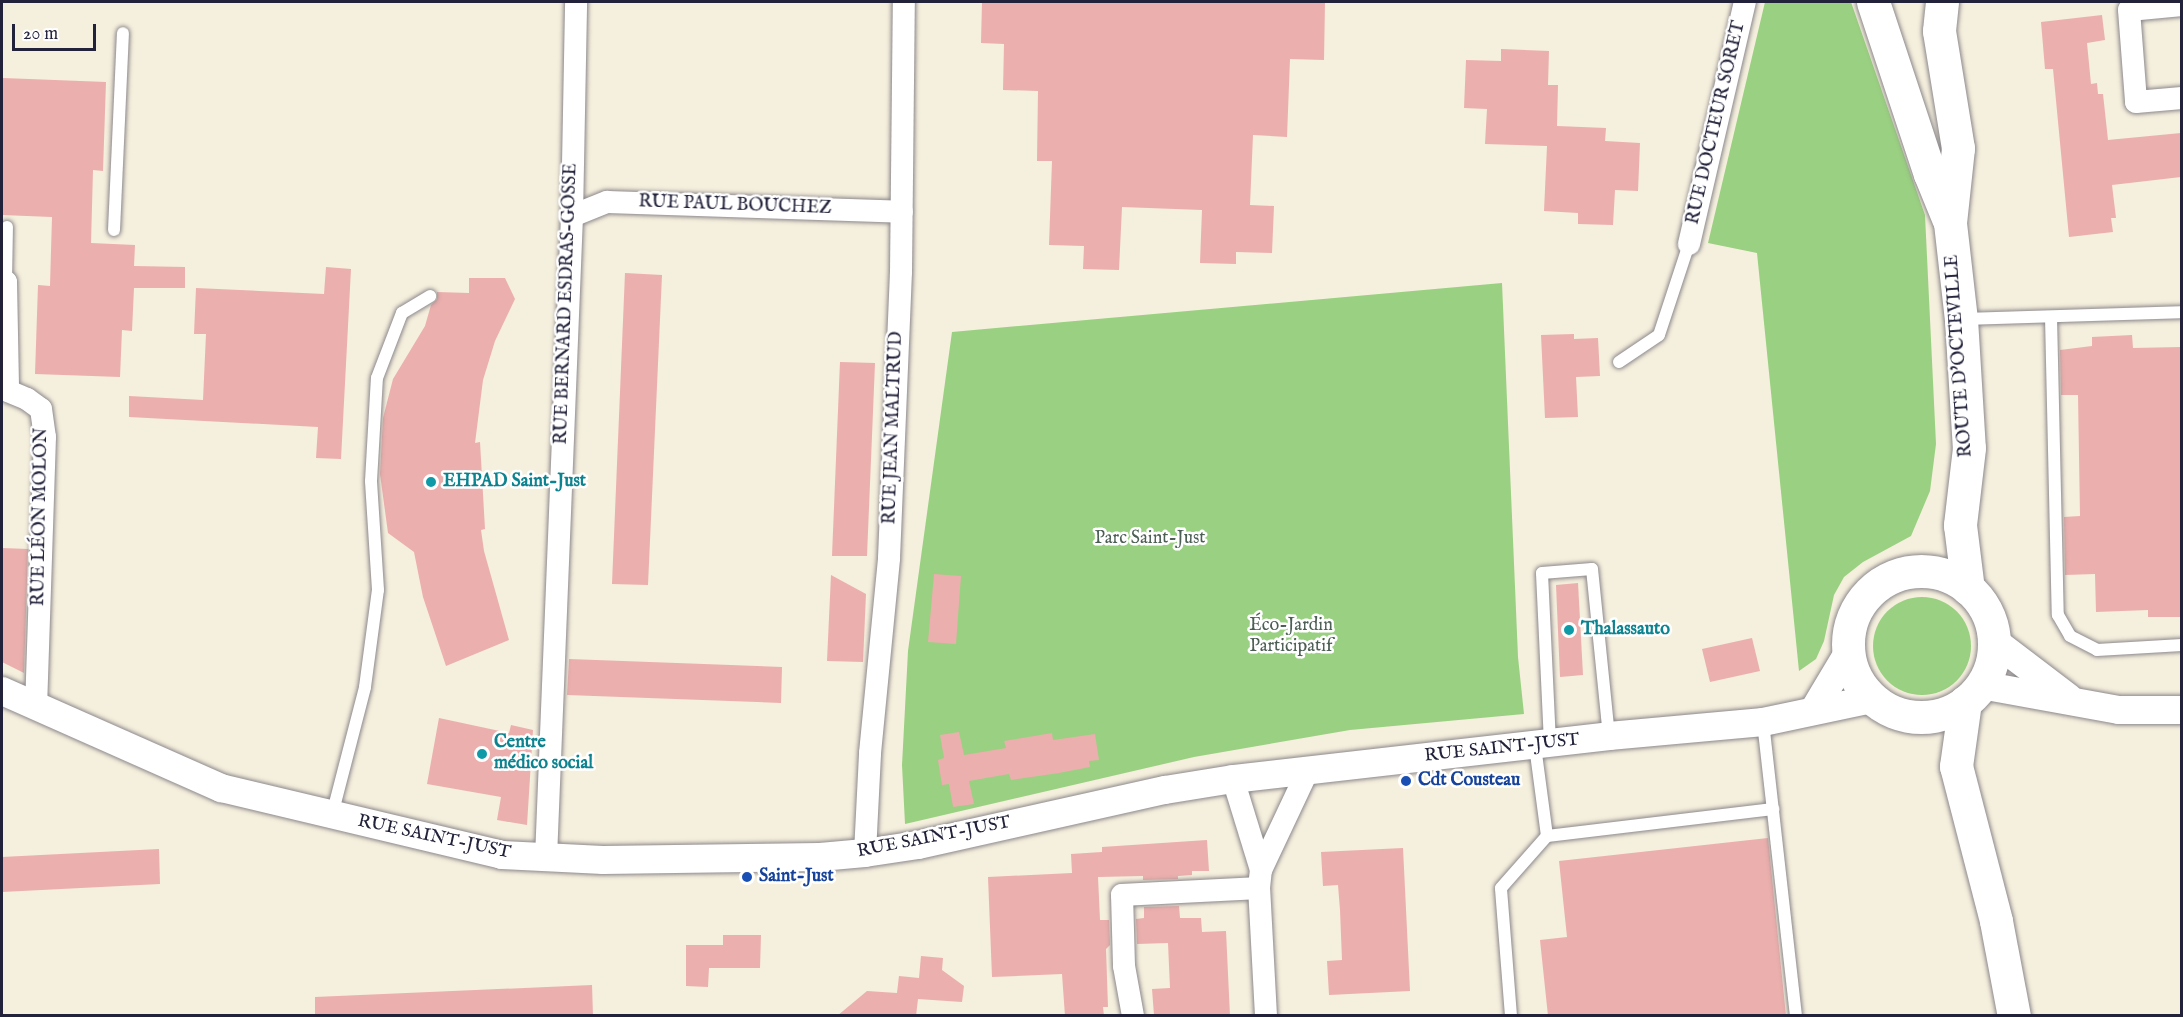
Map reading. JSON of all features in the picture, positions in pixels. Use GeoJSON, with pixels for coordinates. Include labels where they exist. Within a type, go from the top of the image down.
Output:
{"type":"FeatureCollection","features":[{"type":"Feature","properties":{"kind":"main road","name":"ROUTE D'OCTEVILLE"},"geometry":{"type":"LineString","coordinates":[[1873,2],[1930,174],[1950,223]]}},
{"type":"Feature","properties":{"kind":"main road","name":"ROUTE D'OCTEVILLE"},"geometry":{"type":"LineString","coordinates":[[1938,11],[1958,148],[1950,223],[1961,319],[1969,448],[1960,525],[1968,589]]}},
{"type":"Feature","properties":{"kind":"main road"},"geometry":{"type":"LineString","coordinates":[[1911,572],[1960,525]]}},
{"type":"Feature","properties":{"kind":"main road"},"geometry":{"type":"LineString","coordinates":[[1956,766],[1973,694],[1991,664],[1994,641],[1986,612],[1968,589],[1951,578],[1932,572],[1911,572],[1889,578],[1871,591],[1856,609],[1849,630],[1848,653],[1856,678],[1872,699],[1891,711],[1912,717],[1949,712],[1973,694]]}},
{"type":"Feature","properties":{"kind":"main road"},"geometry":{"type":"LineString","coordinates":[[1912,717],[1956,766],[1996,921],[2014,1016]]}},
{"type":"Feature","properties":{"kind":"street","name":"RUE BERNARD ESDRAS-GOSSE"},"geometry":{"type":"LineString","coordinates":[[546,858],[572,216],[576,2]]}},
{"type":"Feature","properties":{"kind":"street","name":"RUE JEAN MALTRUD"},"geometry":{"type":"LineString","coordinates":[[865,853],[870,753],[889,558],[902,212],[904,2]]}},
{"type":"Feature","properties":{"kind":"street","name":"RUE DOCTEUR SORET"},"geometry":{"type":"LineString","coordinates":[[1689,244],[1745,2]]}},
{"type":"Feature","properties":{"kind":"street"},"geometry":{"type":"LineString","coordinates":[[2181,5],[2129,10],[2136,102],[2181,98]]}},
{"type":"Feature","properties":{"kind":"street","name":"RUE PAUL BOUCHEZ"},"geometry":{"type":"LineString","coordinates":[[572,216],[607,202],[902,212]]}},
{"type":"Feature","properties":{"kind":"street","name":"RUE LÉON MOLON"},"geometry":{"type":"LineString","coordinates":[[4,281],[8,391],[27,399],[40,408],[45,437],[36,705]]}},
{"type":"Feature","properties":{"kind":"street"},"geometry":{"type":"LineString","coordinates":[[1994,641],[2073,701]]}},
{"type":"Feature","properties":{"kind":"street"},"geometry":{"type":"LineString","coordinates":[[1814,710],[1848,653]]}},
{"type":"Feature","properties":{"kind":"street","name":"RUE SAINT-JUST"},"geometry":{"type":"LineString","coordinates":[[2,691],[220,788],[502,855],[546,858],[812,858],[865,853],[918,845],[1165,790],[1233,779],[1609,736],[1763,722],[1872,699]]}},
{"type":"Feature","properties":{"kind":"street"},"geometry":{"type":"LineString","coordinates":[[1973,694],[2073,701],[2119,710],[2181,710]]}},
{"type":"Feature","properties":{"kind":"street"},"geometry":{"type":"LineString","coordinates":[[1260,879],[1308,770]]}},
{"type":"Feature","properties":{"kind":"street"},"geometry":{"type":"LineString","coordinates":[[1233,779],[1260,879],[1266,1016]]}},
{"type":"Feature","properties":{"kind":"street"},"geometry":{"type":"LineString","coordinates":[[1133,1016],[1124,966],[1122,895],[1260,879]]}},
{"type":"Feature","properties":{"kind":"lane"},"geometry":{"type":"LineString","coordinates":[[114,230],[123,33]]}},
{"type":"Feature","properties":{"kind":"lane"},"geometry":{"type":"LineString","coordinates":[[4,281],[7,227]]}},
{"type":"Feature","properties":{"kind":"lane"},"geometry":{"type":"LineString","coordinates":[[1619,362],[1659,335],[1689,244]]}},
{"type":"Feature","properties":{"kind":"lane"},"geometry":{"type":"LineString","coordinates":[[332,816],[365,687],[378,590],[371,481],[377,378],[402,313],[430,296]]}},
{"type":"Feature","properties":{"kind":"lane"},"geometry":{"type":"LineString","coordinates":[[1961,319],[2181,312]]}},
{"type":"Feature","properties":{"kind":"lane"},"geometry":{"type":"LineString","coordinates":[[2051,316],[2058,615],[2070,636],[2097,650],[2181,645]]}},
{"type":"Feature","properties":{"kind":"lane"},"geometry":{"type":"LineString","coordinates":[[1547,836],[1543,745],[1542,573],[1592,569],[1609,736]]}},
{"type":"Feature","properties":{"kind":"lane"},"geometry":{"type":"LineString","coordinates":[[1763,722],[1796,1016]]}},
{"type":"Feature","properties":{"kind":"lane"},"geometry":{"type":"LineString","coordinates":[[1511,1016],[1501,888],[1547,836],[1773,809]]}},
{"type":"Feature","properties":{"kind":"green space"},"geometry":{"type":"Polygon","coordinates":[[[1765,2],[1851,2],[1925,215],[1936,444],[1930,491],[1911,536],[1863,562],[1844,577],[1834,595],[1824,641],[1816,659],[1799,671],[1757,253],[1708,243],[1765,2]]]}},
{"type":"Feature","properties":{"kind":"green space","name":"Parc Saint-Just"},"geometry":{"type":"Polygon","coordinates":[[[1502,283],[1518,657],[1524,714],[1350,730],[1194,757],[905,824],[902,765],[908,651],[952,332],[1502,283]]]}},
{"type":"Feature","properties":{"kind":"green space"},"geometry":{"type":"Polygon","coordinates":[[[1922,597],[1941,601],[1956,612],[1967,627],[1971,646],[1967,665],[1956,680],[1941,691],[1922,695],[1903,691],[1888,680],[1877,665],[1873,646],[1877,627],[1888,612],[1903,601],[1922,597]]]}},
{"type":"Feature","properties":{"kind":"building"},"geometry":{"type":"Polygon","coordinates":[[[982,2],[1325,2],[1324,60],[1290,59],[1287,137],[1253,135],[1250,205],[1274,206],[1272,253],[1236,252],[1236,264],[1200,263],[1202,210],[1122,207],[1119,270],[1083,269],[1084,246],[1049,245],[1052,161],[1037,161],[1038,91],[1003,90],[1004,44],[981,43],[982,2]]]}},
{"type":"Feature","properties":{"kind":"building"},"geometry":{"type":"Polygon","coordinates":[[[2102,15],[2105,40],[2087,43],[2091,84],[2097,83],[2098,94],[2103,94],[2108,140],[2181,133],[2181,177],[2112,185],[2116,218],[2111,218],[2113,232],[2069,237],[2053,69],[2045,69],[2041,22],[2102,15]]]}},
{"type":"Feature","properties":{"kind":"building"},"geometry":{"type":"Polygon","coordinates":[[[1501,49],[1549,51],[1548,85],[1558,85],[1557,126],[1606,128],[1605,141],[1640,143],[1638,191],[1615,190],[1613,225],[1578,224],[1578,213],[1544,211],[1547,146],[1485,144],[1487,109],[1464,108],[1466,60],[1501,61],[1501,49]]]}},
{"type":"Feature","properties":{"kind":"building"},"geometry":{"type":"Polygon","coordinates":[[[3,78],[106,82],[103,171],[93,170],[91,243],[135,245],[134,266],[185,267],[185,288],[134,288],[132,331],[122,330],[120,377],[35,374],[38,285],[50,286],[52,217],[2,215],[3,78]]]}},
{"type":"Feature","properties":{"kind":"building"},"geometry":{"type":"Polygon","coordinates":[[[326,267],[351,269],[341,459],[316,458],[318,427],[129,417],[129,396],[203,400],[206,334],[194,334],[196,288],[324,294],[326,267]]]}},
{"type":"Feature","properties":{"kind":"building"},"geometry":{"type":"Polygon","coordinates":[[[625,273],[662,275],[648,585],[612,584],[625,273]]]}},
{"type":"Feature","properties":{"kind":"building","name":"EHPAD Saint-Just"},"geometry":{"type":"Polygon","coordinates":[[[469,278],[505,278],[515,299],[495,341],[483,380],[475,443],[480,442],[485,529],[481,530],[484,551],[509,640],[446,666],[423,597],[414,552],[388,533],[380,474],[383,418],[393,379],[425,326],[431,305],[437,299],[437,292],[469,293],[469,278]]]}},
{"type":"Feature","properties":{"kind":"building"},"geometry":{"type":"Polygon","coordinates":[[[1574,334],[1574,339],[1598,338],[1600,376],[1576,377],[1578,417],[1545,418],[1541,335],[1574,334]]]}},
{"type":"Feature","properties":{"kind":"building"},"geometry":{"type":"Polygon","coordinates":[[[2132,335],[2133,348],[2181,347],[2181,617],[2148,617],[2148,610],[2096,612],[2095,574],[2065,575],[2064,517],[2080,516],[2078,395],[2061,395],[2060,350],[2092,346],[2092,337],[2132,335]]]}},
{"type":"Feature","properties":{"kind":"building"},"geometry":{"type":"Polygon","coordinates":[[[840,362],[875,363],[867,556],[832,556],[840,362]]]}},
{"type":"Feature","properties":{"kind":"building"},"geometry":{"type":"Polygon","coordinates":[[[2,548],[28,549],[24,673],[2,662],[2,548]]]}},
{"type":"Feature","properties":{"kind":"building"},"geometry":{"type":"Polygon","coordinates":[[[934,574],[961,576],[956,644],[928,642],[934,574]]]}},
{"type":"Feature","properties":{"kind":"building"},"geometry":{"type":"Polygon","coordinates":[[[831,575],[866,594],[863,662],[827,661],[831,575]]]}},
{"type":"Feature","properties":{"kind":"building","name":"Thalassauto"},"geometry":{"type":"Polygon","coordinates":[[[1578,583],[1583,675],[1560,677],[1556,585],[1578,583]]]}},
{"type":"Feature","properties":{"kind":"building"},"geometry":{"type":"Polygon","coordinates":[[[1752,638],[1760,671],[1710,682],[1702,649],[1752,638]]]}},
{"type":"Feature","properties":{"kind":"building"},"geometry":{"type":"Polygon","coordinates":[[[569,659],[782,667],[781,703],[567,695],[569,659]]]}},
{"type":"Feature","properties":{"kind":"building","name":"Centre médico social"},"geometry":{"type":"Polygon","coordinates":[[[439,718],[509,733],[511,725],[533,730],[527,825],[497,820],[501,797],[427,784],[439,718]]]}},
{"type":"Feature","properties":{"kind":"building"},"geometry":{"type":"Polygon","coordinates":[[[959,732],[964,755],[1006,748],[1004,741],[1052,733],[1053,740],[1095,734],[1099,760],[1089,761],[1090,767],[1059,773],[1011,780],[1009,774],[969,781],[974,804],[953,807],[949,784],[942,785],[938,760],[944,758],[940,735],[959,732]]]}},
{"type":"Feature","properties":{"kind":"building"},"geometry":{"type":"Polygon","coordinates":[[[1768,838],[1786,1016],[1548,1016],[1540,940],[1567,937],[1559,861],[1768,838]]]}},
{"type":"Feature","properties":{"kind":"building"},"geometry":{"type":"Polygon","coordinates":[[[1207,840],[1209,871],[1192,871],[1192,875],[1178,876],[1178,879],[1143,880],[1143,876],[1098,877],[1100,920],[1109,920],[1110,945],[1106,949],[1108,1007],[1103,1007],[1104,1016],[1065,1016],[1062,974],[992,977],[988,877],[1072,873],[1071,854],[1102,852],[1102,847],[1207,840]]]}},
{"type":"Feature","properties":{"kind":"building"},"geometry":{"type":"Polygon","coordinates":[[[1403,848],[1410,991],[1329,995],[1327,961],[1342,960],[1340,910],[1338,885],[1323,886],[1321,852],[1403,848]]]}},
{"type":"Feature","properties":{"kind":"building"},"geometry":{"type":"Polygon","coordinates":[[[159,849],[160,884],[2,892],[2,857],[159,849]]]}},
{"type":"Feature","properties":{"kind":"building"},"geometry":{"type":"Polygon","coordinates":[[[1179,906],[1180,918],[1201,918],[1202,932],[1226,931],[1230,1016],[1154,1015],[1152,989],[1170,988],[1168,943],[1137,944],[1136,919],[1144,918],[1144,907],[1179,906]]]}},
{"type":"Feature","properties":{"kind":"building"},"geometry":{"type":"Polygon","coordinates":[[[723,935],[761,935],[760,968],[709,968],[708,987],[686,986],[686,945],[723,945],[723,935]]]}},
{"type":"Feature","properties":{"kind":"building"},"geometry":{"type":"Polygon","coordinates":[[[921,956],[943,958],[942,970],[964,986],[962,1002],[918,999],[916,1016],[837,1016],[867,991],[897,993],[899,976],[919,978],[921,956]]]}},
{"type":"Feature","properties":{"kind":"building"},"geometry":{"type":"Polygon","coordinates":[[[592,985],[593,1016],[315,1016],[315,997],[592,985]]]}},
{"type":"Feature","properties":{"kind":"place","name":"EHPAD Saint-Just"},"geometry":{"type":"Point","coordinates":[431,482]}},
{"type":"Feature","properties":{"kind":"place","name":"Thalassauto"},"geometry":{"type":"Point","coordinates":[1569,630]}},
{"type":"Feature","properties":{"kind":"place","name":"Centre médico social"},"geometry":{"type":"Point","coordinates":[482,754]}},
{"type":"Feature","properties":{"kind":"place","name":"Cdt Cousteau"},"geometry":{"type":"Point","coordinates":[1406,781]}},
{"type":"Feature","properties":{"kind":"place","name":"Saint-Just"},"geometry":{"type":"Point","coordinates":[747,877]}},
{"type":"Feature","properties":{"kind":"park label","name":"Éco-Jardin Participatif"},"geometry":{"type":"Point","coordinates":[1291,637]}}]}
